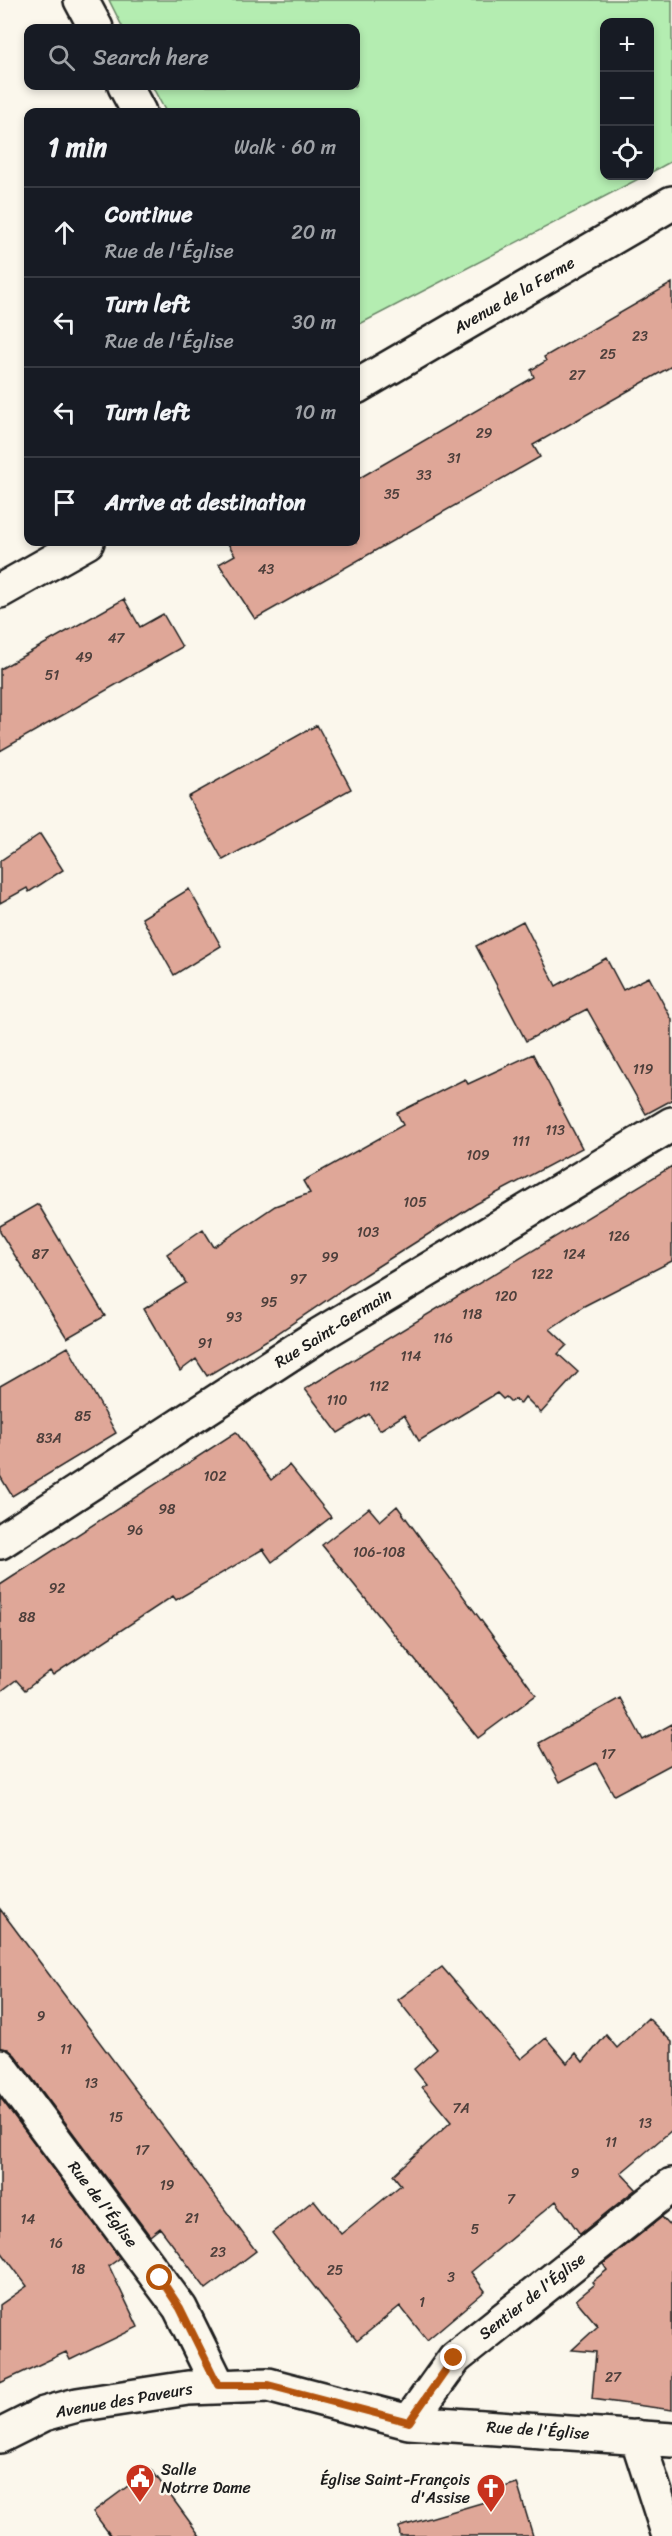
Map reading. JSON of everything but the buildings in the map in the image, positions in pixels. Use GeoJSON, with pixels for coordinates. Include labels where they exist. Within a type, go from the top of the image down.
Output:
{"type":"FeatureCollection","features":[{"type":"Feature","properties":{"kind":"street"},"geometry":{"type":"LineString","coordinates":[[81,0],[94,24]]}},
{"type":"Feature","properties":{"kind":"street"},"geometry":{"type":"LineString","coordinates":[[127,90],[137,108]]}},
{"type":"Feature","properties":{"kind":"street","name":"Avenue de la Ferme"},"geometry":{"type":"LineString","coordinates":[[360,385],[672,203]]}},
{"type":"Feature","properties":{"kind":"street"},"geometry":{"type":"LineString","coordinates":[[0,591],[80,546]]}},
{"type":"Feature","properties":{"kind":"street","name":"Rue Saint-Germain"},"geometry":{"type":"LineString","coordinates":[[0,1542],[316,1337],[672,1124]]}},
{"type":"Feature","properties":{"kind":"street","name":"Rue de l'Église"},"geometry":{"type":"LineString","coordinates":[[0,2066],[180,2308],[218,2385],[268,2385],[409,2422],[672,2440]]}},
{"type":"Feature","properties":{"kind":"street","name":"Sentier de l'Église"},"geometry":{"type":"LineString","coordinates":[[409,2422],[454,2358],[672,2185]]}},
{"type":"Feature","properties":{"kind":"street","name":"Avenue des Paveurs"},"geometry":{"type":"LineString","coordinates":[[0,2436],[44,2414],[77,2405],[218,2385]]}},
{"type":"Feature","properties":{"kind":"street"},"geometry":{"type":"LineString","coordinates":[[638,2437],[669,2536]]}},
{"type":"Feature","properties":{"kind":"green space"},"geometry":{"type":"Polygon","coordinates":[[[109,0],[672,0],[672,161],[654,171],[654,18],[600,18],[600,180],[636,180],[360,324],[360,108],[164,108],[154,90],[360,90],[360,24],[121,24],[109,0]]]}},
{"type":"Feature","properties":{"kind":"place","name":"Salle Notrre Dame"},"geometry":{"type":"Point","coordinates":[140,2504]}},
{"type":"Feature","properties":{"kind":"place","name":"Église Saint-François d'Assise"},"geometry":{"type":"Point","coordinates":[491,2514]}},
{"type":"Feature","properties":{"kind":"route"},"geometry":{"type":"LineString","coordinates":[[160,2278],[180,2308],[218,2385],[268,2385],[409,2422],[454,2358]]}}]}
